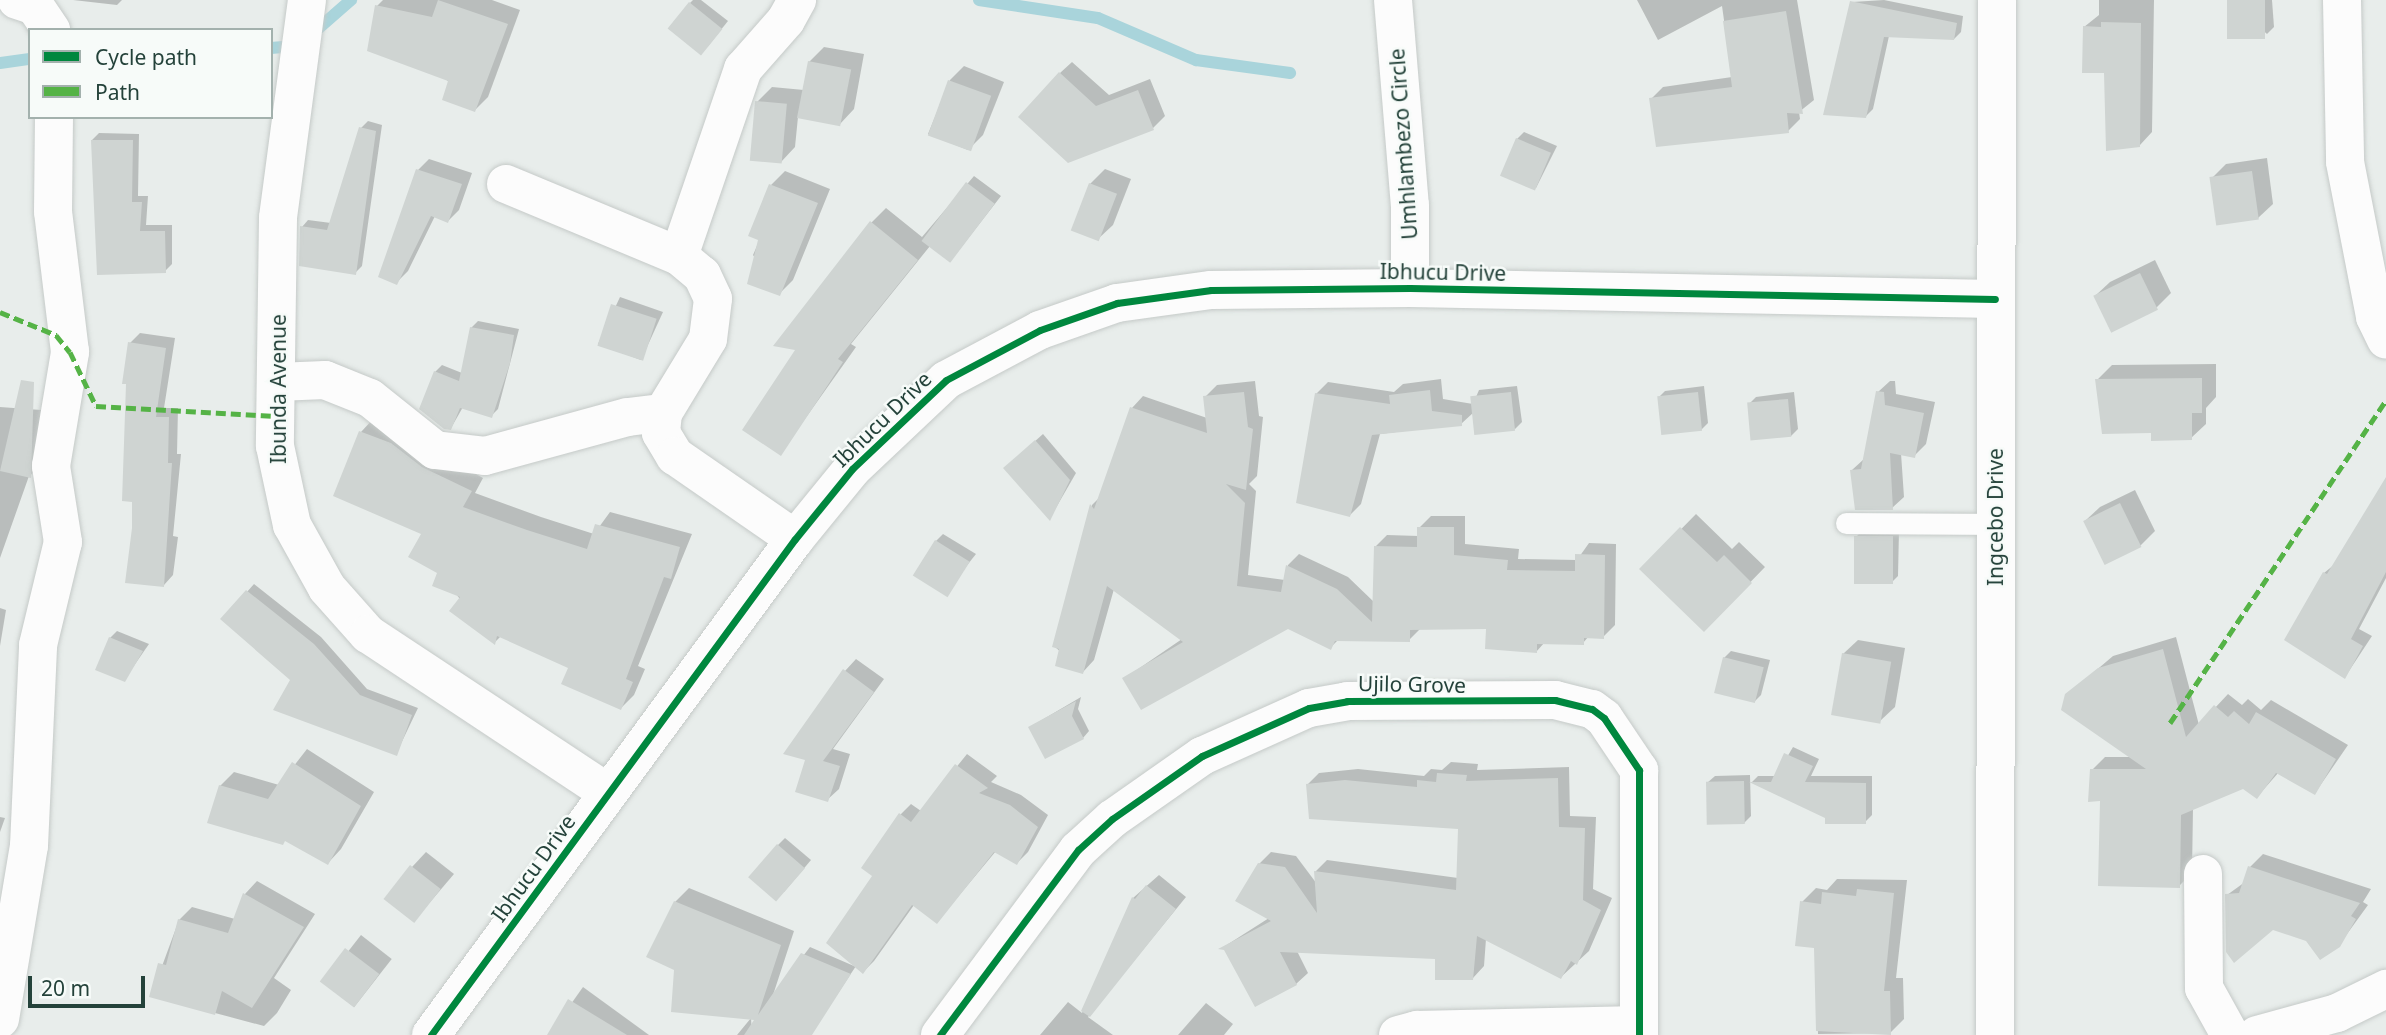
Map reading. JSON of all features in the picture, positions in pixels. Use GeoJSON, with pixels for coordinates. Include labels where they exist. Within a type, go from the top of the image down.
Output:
{"type":"FeatureCollection","features":[{"type":"Feature","properties":{"kind":"street"},"geometry":{"type":"LineString","coordinates":[[17,0],[35,6],[50,28]]}},
{"type":"Feature","properties":{"kind":"street","name":"Ibunda Avenue"},"geometry":{"type":"LineString","coordinates":[[307,0],[278,218],[275,446],[281,486],[309,562],[340,604],[393,653],[608,793]]}},
{"type":"Feature","properties":{"kind":"street"},"geometry":{"type":"LineString","coordinates":[[679,256],[743,69],[786,20],[797,0]]}},
{"type":"Feature","properties":{"kind":"street","name":"Umhlambezo Circle"},"geometry":{"type":"LineString","coordinates":[[1393,0],[1410,205],[1410,288]]}},
{"type":"Feature","properties":{"kind":"street","name":"Ingcebo Drive"},"geometry":{"type":"LineString","coordinates":[[1994,1035],[1997,0]]}},
{"type":"Feature","properties":{"kind":"street"},"geometry":{"type":"LineString","coordinates":[[2342,0],[2345,162],[2375,317],[2386,340]]}},
{"type":"Feature","properties":{"kind":"street"},"geometry":{"type":"LineString","coordinates":[[0,1019],[29,846],[38,645],[63,542],[51,466],[70,352],[53,212],[54,119]]}},
{"type":"Feature","properties":{"kind":"street"},"geometry":{"type":"LineString","coordinates":[[506,184],[679,256],[710,286],[713,320],[708,339],[663,413],[661,433],[675,456],[795,539]]}},
{"type":"Feature","properties":{"kind":"street","name":"Ibhucu Drive"},"geometry":{"type":"LineString","coordinates":[[431,1035],[795,539],[901,418],[946,380],[1040,330],[1117,303],[1211,290],[1410,288],[1995,299]]}},
{"type":"Feature","properties":{"kind":"street"},"geometry":{"type":"LineString","coordinates":[[277,382],[325,380],[370,398],[435,450],[485,456],[615,420],[663,413]]}},
{"type":"Feature","properties":{"kind":"street","name":"Ujilo Grove"},"geometry":{"type":"LineString","coordinates":[[940,1035],[1078,850],[1112,818],[1223,746],[1309,708],[1346,701],[1555,700],[1583,705],[1604,718],[1639,770],[1639,1030]]}},
{"type":"Feature","properties":{"kind":"street"},"geometry":{"type":"LineString","coordinates":[[2203,874],[2203,988],[2230,1035]]}},
{"type":"Feature","properties":{"kind":"street"},"geometry":{"type":"LineString","coordinates":[[2256,1035],[2337,1013],[2386,989]]}},
{"type":"Feature","properties":{"kind":"street"},"geometry":{"type":"LineString","coordinates":[[1398,1035],[1417,1030],[1639,1030]]}},
{"type":"Feature","properties":{"kind":"lane"},"geometry":{"type":"LineString","coordinates":[[1846,523],[1995,524]]}},
{"type":"Feature","properties":{"kind":"building"},"geometry":{"type":"Polygon","coordinates":[[[438,0],[508,24],[475,112],[442,100],[448,81],[367,51],[375,5],[432,17],[438,0]]]}},
{"type":"Feature","properties":{"kind":"building"},"geometry":{"type":"Polygon","coordinates":[[[2227,0],[2265,0],[2265,39],[2227,39],[2227,0]]]}},
{"type":"Feature","properties":{"kind":"building"},"geometry":{"type":"Polygon","coordinates":[[[1850,1],[1957,23],[1954,40],[1884,37],[1866,118],[1823,115],[1850,1]]]}},
{"type":"Feature","properties":{"kind":"building"},"geometry":{"type":"Polygon","coordinates":[[[689,2],[722,29],[701,55],[668,28],[689,2]]]}},
{"type":"Feature","properties":{"kind":"building"},"geometry":{"type":"Polygon","coordinates":[[[1786,11],[1803,114],[1787,113],[1789,133],[1656,147],[1649,98],[1732,87],[1723,21],[1786,11]]]}},
{"type":"Feature","properties":{"kind":"building"},"geometry":{"type":"Polygon","coordinates":[[[2101,22],[2141,23],[2140,147],[2106,151],[2104,73],[2082,73],[2083,26],[2101,27],[2101,22]]]}},
{"type":"Feature","properties":{"kind":"building"},"geometry":{"type":"Polygon","coordinates":[[[808,61],[851,69],[840,126],[797,118],[808,61]]]}},
{"type":"Feature","properties":{"kind":"building"},"geometry":{"type":"Polygon","coordinates":[[[1059,72],[1096,106],[1138,90],[1154,130],[1068,163],[1018,117],[1059,72]]]}},
{"type":"Feature","properties":{"kind":"building"},"geometry":{"type":"Polygon","coordinates":[[[948,80],[991,96],[971,151],[928,135],[948,80]]]}},
{"type":"Feature","properties":{"kind":"building"},"geometry":{"type":"Polygon","coordinates":[[[755,101],[787,104],[782,164],[750,161],[755,101]]]}},
{"type":"Feature","properties":{"kind":"building"},"geometry":{"type":"Polygon","coordinates":[[[359,127],[376,131],[356,275],[299,266],[300,226],[327,230],[359,127]]]}},
{"type":"Feature","properties":{"kind":"building"},"geometry":{"type":"Polygon","coordinates":[[[1516,138],[1551,153],[1535,191],[1500,176],[1516,138]]]}},
{"type":"Feature","properties":{"kind":"building"},"geometry":{"type":"Polygon","coordinates":[[[91,140],[133,140],[132,202],[142,202],[140,231],[165,231],[166,273],[97,275],[91,140]]]}},
{"type":"Feature","properties":{"kind":"building"},"geometry":{"type":"Polygon","coordinates":[[[416,169],[462,184],[448,223],[431,216],[397,285],[378,277],[416,169]]]}},
{"type":"Feature","properties":{"kind":"building"},"geometry":{"type":"Polygon","coordinates":[[[2252,171],[2259,220],[2216,226],[2209,177],[2252,171]]]}},
{"type":"Feature","properties":{"kind":"building"},"geometry":{"type":"Polygon","coordinates":[[[966,182],[995,204],[950,263],[921,241],[966,182]]]}},
{"type":"Feature","properties":{"kind":"building"},"geometry":{"type":"Polygon","coordinates":[[[1089,183],[1117,194],[1099,241],[1071,231],[1089,183]]]}},
{"type":"Feature","properties":{"kind":"building"},"geometry":{"type":"Polygon","coordinates":[[[769,184],[818,203],[780,296],[747,284],[758,240],[748,236],[769,184]]]}},
{"type":"Feature","properties":{"kind":"building"},"geometry":{"type":"Polygon","coordinates":[[[870,221],[918,260],[838,359],[843,362],[781,456],[742,430],[795,350],[773,346],[870,221]]]}},
{"type":"Feature","properties":{"kind":"building"},"geometry":{"type":"Polygon","coordinates":[[[2140,273],[2158,310],[2111,333],[2093,296],[2140,273]]]}},
{"type":"Feature","properties":{"kind":"building"},"geometry":{"type":"Polygon","coordinates":[[[611,304],[657,319],[643,361],[597,346],[611,304]]]}},
{"type":"Feature","properties":{"kind":"building"},"geometry":{"type":"Polygon","coordinates":[[[470,327],[514,335],[510,363],[492,418],[460,408],[451,430],[444,429],[419,409],[434,371],[459,381],[470,327]]]}},
{"type":"Feature","properties":{"kind":"building"},"geometry":{"type":"Polygon","coordinates":[[[128,342],[166,348],[156,417],[169,417],[168,463],[172,463],[164,587],[125,583],[132,528],[132,502],[122,501],[126,384],[122,384],[128,342]]]}},
{"type":"Feature","properties":{"kind":"building"},"geometry":{"type":"Polygon","coordinates":[[[2202,378],[2202,413],[2192,413],[2192,440],[2151,441],[2151,433],[2102,434],[2095,379],[2202,378]]]}},
{"type":"Feature","properties":{"kind":"building"},"geometry":{"type":"Polygon","coordinates":[[[21,380],[34,382],[31,478],[0,471],[21,380]]]}},
{"type":"Feature","properties":{"kind":"building"},"geometry":{"type":"Polygon","coordinates":[[[1430,390],[1432,411],[1462,415],[1462,426],[1372,435],[1350,517],[1296,503],[1315,393],[1390,404],[1389,395],[1430,390]]]}},
{"type":"Feature","properties":{"kind":"building"},"geometry":{"type":"Polygon","coordinates":[[[1876,391],[1884,392],[1885,405],[1924,413],[1915,458],[1890,453],[1893,510],[1855,510],[1850,470],[1861,469],[1876,391]]]}},
{"type":"Feature","properties":{"kind":"building"},"geometry":{"type":"Polygon","coordinates":[[[1244,392],[1248,427],[1253,429],[1246,490],[1226,484],[1245,503],[1237,586],[1281,592],[1286,565],[1337,589],[1372,622],[1374,546],[1417,547],[1417,527],[1454,527],[1454,555],[1508,560],[1507,570],[1575,571],[1575,554],[1605,555],[1604,639],[1584,638],[1584,645],[1537,644],[1537,653],[1485,649],[1486,629],[1410,630],[1410,642],[1335,641],[1331,650],[1288,629],[1141,710],[1122,678],[1183,642],[1107,586],[1083,674],[1055,666],[1059,649],[1052,647],[1090,504],[1094,509],[1130,407],[1207,433],[1203,396],[1244,392]]]}},
{"type":"Feature","properties":{"kind":"building"},"geometry":{"type":"Polygon","coordinates":[[[1511,392],[1515,431],[1474,435],[1470,396],[1511,392]]]}},
{"type":"Feature","properties":{"kind":"building"},"geometry":{"type":"Polygon","coordinates":[[[1698,392],[1702,431],[1661,435],[1657,396],[1698,392]]]}},
{"type":"Feature","properties":{"kind":"building"},"geometry":{"type":"Polygon","coordinates":[[[1788,399],[1791,437],[1750,440],[1747,403],[1788,399]]]}},
{"type":"Feature","properties":{"kind":"building"},"geometry":{"type":"Polygon","coordinates":[[[359,431],[391,443],[422,467],[472,491],[463,507],[587,549],[595,524],[680,547],[671,579],[664,577],[626,679],[633,682],[621,710],[561,684],[568,668],[497,636],[495,645],[449,611],[460,597],[432,586],[437,573],[408,557],[421,534],[333,496],[359,431]]]}},
{"type":"Feature","properties":{"kind":"building"},"geometry":{"type":"Polygon","coordinates":[[[1035,440],[1070,480],[1050,521],[1003,468],[1035,440]]]}},
{"type":"Feature","properties":{"kind":"building"},"geometry":{"type":"Polygon","coordinates":[[[2386,477],[2386,572],[2351,639],[2363,646],[2345,679],[2284,640],[2323,572],[2327,574],[2386,477]]]}},
{"type":"Feature","properties":{"kind":"building"},"geometry":{"type":"Polygon","coordinates":[[[2120,503],[2141,547],[2105,565],[2083,521],[2120,503]]]}},
{"type":"Feature","properties":{"kind":"building"},"geometry":{"type":"Polygon","coordinates":[[[1680,527],[1717,562],[1724,555],[1752,583],[1704,632],[1639,569],[1680,527]]]}},
{"type":"Feature","properties":{"kind":"building"},"geometry":{"type":"Polygon","coordinates":[[[1854,536],[1893,536],[1893,584],[1854,584],[1854,536]]]}},
{"type":"Feature","properties":{"kind":"building"},"geometry":{"type":"Polygon","coordinates":[[[935,540],[970,562],[948,597],[913,576],[935,540]]]}},
{"type":"Feature","properties":{"kind":"building"},"geometry":{"type":"Polygon","coordinates":[[[246,590],[314,644],[360,695],[412,715],[397,756],[273,710],[290,680],[220,619],[246,590]]]}},
{"type":"Feature","properties":{"kind":"building"},"geometry":{"type":"Polygon","coordinates":[[[109,637],[143,651],[125,682],[95,670],[109,637]]]}},
{"type":"Feature","properties":{"kind":"building"},"geometry":{"type":"Polygon","coordinates":[[[2163,649],[2186,737],[2214,705],[2228,717],[2234,711],[2249,724],[2256,712],[2336,759],[2315,795],[2276,773],[2257,799],[2243,789],[2181,815],[2180,888],[2098,886],[2100,801],[2088,802],[2090,769],[2146,769],[2061,710],[2065,694],[2098,668],[2163,649]]]}},
{"type":"Feature","properties":{"kind":"building"},"geometry":{"type":"Polygon","coordinates":[[[1842,653],[1891,662],[1880,724],[1831,715],[1842,653]]]}},
{"type":"Feature","properties":{"kind":"building"},"geometry":{"type":"Polygon","coordinates":[[[1723,657],[1764,667],[1755,703],[1714,693],[1723,657]]]}},
{"type":"Feature","properties":{"kind":"building"},"geometry":{"type":"Polygon","coordinates":[[[843,669],[874,692],[823,761],[840,766],[828,802],[795,792],[805,760],[783,754],[843,669]]]}},
{"type":"Feature","properties":{"kind":"building"},"geometry":{"type":"Polygon","coordinates":[[[1076,701],[1072,716],[1084,739],[1045,759],[1028,727],[1076,701]]]}},
{"type":"Feature","properties":{"kind":"building"},"geometry":{"type":"Polygon","coordinates":[[[1784,753],[1813,766],[1805,782],[1866,783],[1866,824],[1825,824],[1825,818],[1749,782],[1771,782],[1784,753]]]}},
{"type":"Feature","properties":{"kind":"building"},"geometry":{"type":"Polygon","coordinates":[[[292,762],[361,806],[328,865],[285,841],[283,845],[207,823],[219,785],[268,799],[292,762]]]}},
{"type":"Feature","properties":{"kind":"building"},"geometry":{"type":"Polygon","coordinates":[[[955,764],[988,788],[979,793],[1010,805],[1038,827],[1017,865],[994,852],[937,924],[912,905],[863,974],[826,943],[872,876],[861,868],[899,813],[911,822],[955,764]]]}},
{"type":"Feature","properties":{"kind":"building"},"geometry":{"type":"Polygon","coordinates":[[[1437,773],[1467,775],[1466,781],[1558,778],[1559,827],[1585,828],[1583,900],[1601,910],[1577,965],[1571,961],[1561,979],[1477,936],[1473,980],[1435,980],[1435,959],[1280,952],[1297,985],[1255,1007],[1224,950],[1218,949],[1271,921],[1235,901],[1258,863],[1285,867],[1317,913],[1314,871],[1456,890],[1458,829],[1309,819],[1306,784],[1345,780],[1417,787],[1417,780],[1436,782],[1437,773]]]}},
{"type":"Feature","properties":{"kind":"building"},"geometry":{"type":"Polygon","coordinates":[[[1744,781],[1745,824],[1707,825],[1706,782],[1744,781]]]}},
{"type":"Feature","properties":{"kind":"building"},"geometry":{"type":"Polygon","coordinates":[[[777,844],[805,868],[776,901],[748,877],[777,844]]]}},
{"type":"Feature","properties":{"kind":"building"},"geometry":{"type":"Polygon","coordinates":[[[410,865],[441,889],[414,923],[384,899],[410,865]]]}},
{"type":"Feature","properties":{"kind":"building"},"geometry":{"type":"Polygon","coordinates":[[[2248,866],[2360,903],[2351,916],[2356,919],[2340,947],[2320,960],[2306,941],[2273,930],[2234,963],[2226,952],[2225,894],[2239,893],[2248,866]]]}},
{"type":"Feature","properties":{"kind":"building"},"geometry":{"type":"Polygon","coordinates":[[[1146,885],[1176,909],[1090,1017],[1081,1011],[1132,897],[1135,899],[1146,885]]]}},
{"type":"Feature","properties":{"kind":"building"},"geometry":{"type":"Polygon","coordinates":[[[1857,889],[1894,893],[1884,991],[1890,991],[1891,1035],[1816,1031],[1814,948],[1795,946],[1800,901],[1821,904],[1822,892],[1856,896],[1857,889]]]}},
{"type":"Feature","properties":{"kind":"building"},"geometry":{"type":"Polygon","coordinates":[[[243,893],[304,927],[252,1008],[222,991],[215,1015],[149,997],[158,963],[166,965],[178,919],[228,933],[243,893]]]}},
{"type":"Feature","properties":{"kind":"building"},"geometry":{"type":"Polygon","coordinates":[[[674,901],[781,945],[758,1015],[801,953],[851,974],[812,1035],[744,1035],[754,1020],[671,1012],[674,970],[646,957],[674,901]]]}},
{"type":"Feature","properties":{"kind":"building"},"geometry":{"type":"Polygon","coordinates":[[[345,948],[379,974],[354,1007],[320,982],[345,948]]]}},
{"type":"Feature","properties":{"kind":"building"},"geometry":{"type":"Polygon","coordinates":[[[568,999],[627,1035],[547,1035],[568,999]]]}},
{"type":"Feature","properties":{"kind":"waterway"},"geometry":{"type":"LineString","coordinates":[[312,34],[351,0]]}},
{"type":"Feature","properties":{"kind":"waterway"},"geometry":{"type":"LineString","coordinates":[[979,0],[1098,18],[1196,60],[1290,73]]}},
{"type":"Feature","properties":{"kind":"waterway"},"geometry":{"type":"LineString","coordinates":[[273,48],[295,46]]}},
{"type":"Feature","properties":{"kind":"waterway"},"geometry":{"type":"LineString","coordinates":[[0,63],[28,59]]}},
{"type":"Feature","properties":{"kind":"marked path"},"geometry":{"type":"LineString","coordinates":[[0,312],[56,335],[70,352],[96,406],[276,416]]}},
{"type":"Feature","properties":{"kind":"marked path"},"geometry":{"type":"LineString","coordinates":[[2170,723],[2386,400]]}},
{"type":"Feature","properties":{"kind":"cycle path"},"geometry":{"type":"LineString","coordinates":[[431,1035],[795,539],[852,469],[946,380],[1040,330],[1117,303],[1211,290],[1410,288],[1995,299]]}},
{"type":"Feature","properties":{"kind":"cycle path"},"geometry":{"type":"LineString","coordinates":[[940,1035],[1078,850],[1112,819],[1202,756],[1309,708],[1347,701],[1555,700],[1592,709],[1604,718],[1639,770],[1639,1035]]}}]}
